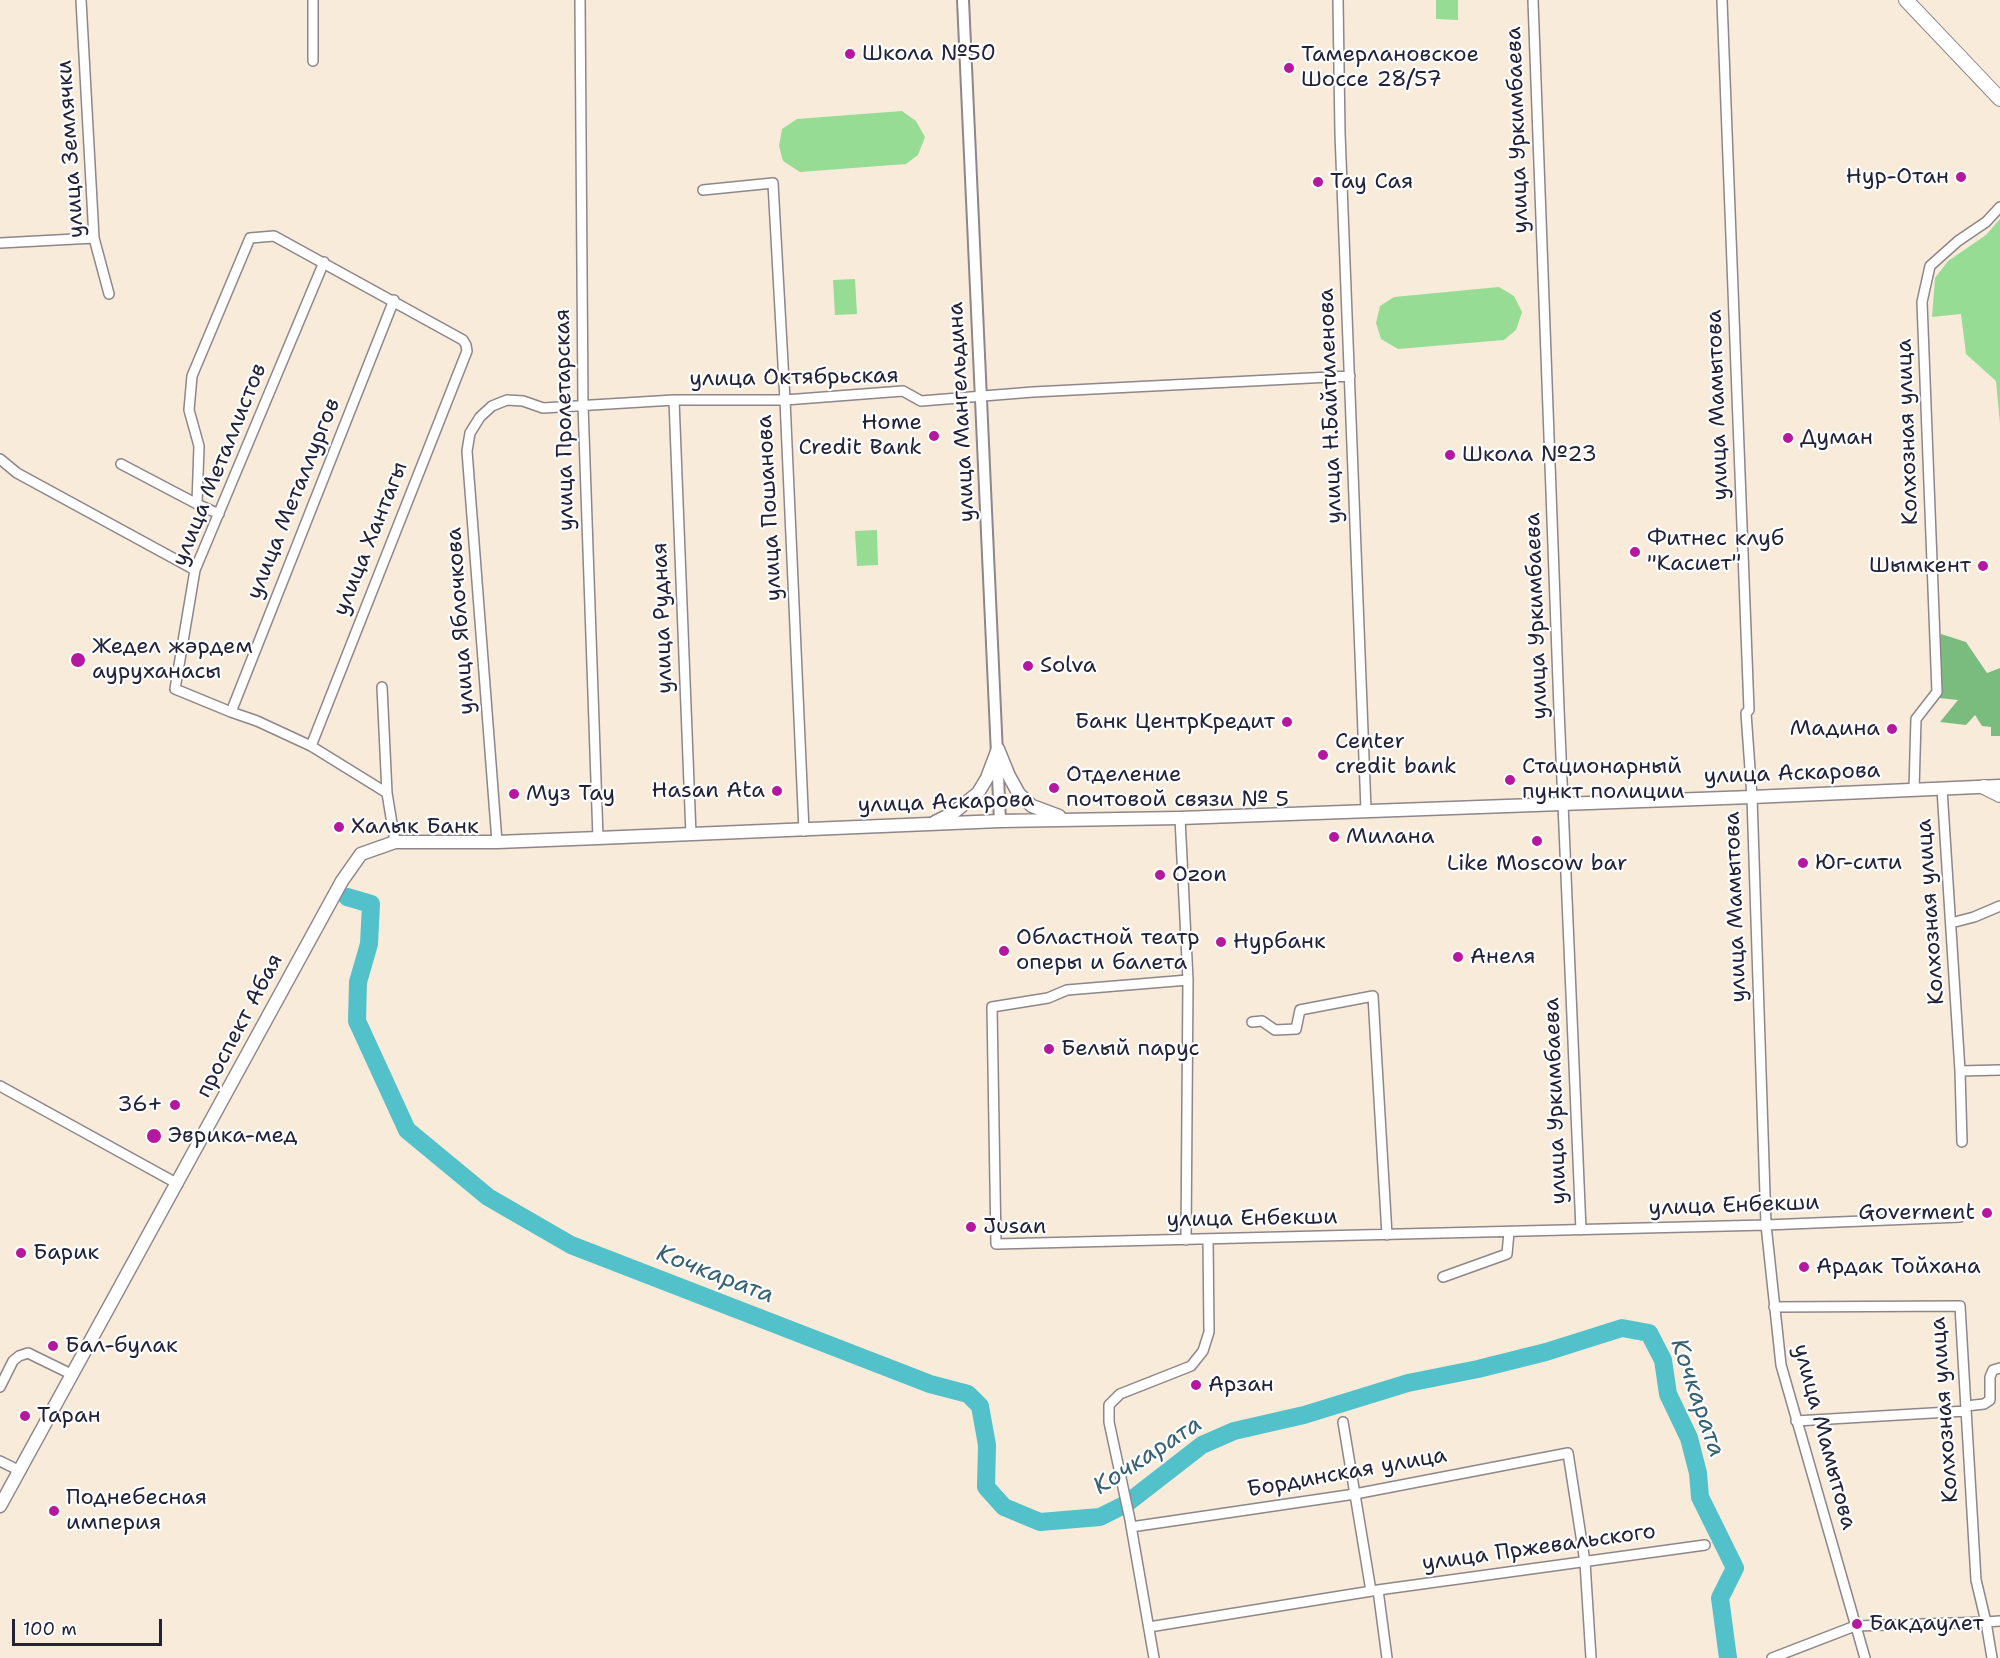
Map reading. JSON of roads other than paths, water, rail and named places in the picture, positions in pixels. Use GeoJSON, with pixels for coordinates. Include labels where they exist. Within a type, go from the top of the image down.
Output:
{"type":"FeatureCollection","features":[{"type":"Feature","properties":{"kind":"main road"},"geometry":{"type":"LineString","coordinates":[[1906,0],[2000,99]]}},
{"type":"Feature","properties":{"kind":"main road"},"geometry":{"type":"LineString","coordinates":[[998,749],[1019,794],[1032,806],[1069,820]]}},
{"type":"Feature","properties":{"kind":"main road"},"geometry":{"type":"LineString","coordinates":[[928,825],[953,813],[978,792],[987,778],[998,749]]}},
{"type":"Feature","properties":{"kind":"main road","name":"улица Аскарова"},"geometry":{"type":"LineString","coordinates":[[342,881],[361,854],[395,842],[497,842],[804,831],[1000,821],[1180,818],[2000,786]]}},
{"type":"Feature","properties":{"kind":"main road"},"geometry":{"type":"LineString","coordinates":[[1984,787],[2000,795]]}},
{"type":"Feature","properties":{"kind":"main road","name":"проспект Абая"},"geometry":{"type":"LineString","coordinates":[[0,1506],[342,881]]}},
{"type":"Feature","properties":{"kind":"street","name":"улица Землячки"},"geometry":{"type":"LineString","coordinates":[[81,0],[94,238],[109,294]]}},
{"type":"Feature","properties":{"kind":"street"},"geometry":{"type":"LineString","coordinates":[[313,0],[313,61]]}},
{"type":"Feature","properties":{"kind":"street","name":"улица Пролетарская"},"geometry":{"type":"LineString","coordinates":[[580,0],[583,405],[598,838]]}},
{"type":"Feature","properties":{"kind":"street","name":"улица Мангельдина"},"geometry":{"type":"LineString","coordinates":[[963,0],[1000,821]]}},
{"type":"Feature","properties":{"kind":"street","name":"улица Н.Байтиленова"},"geometry":{"type":"LineString","coordinates":[[1338,0],[1340,124],[1366,810]]}},
{"type":"Feature","properties":{"kind":"street","name":"улица Уркимбаева"},"geometry":{"type":"LineString","coordinates":[[1533,0],[1581,1230]]}},
{"type":"Feature","properties":{"kind":"street","name":"улица Мамытова"},"geometry":{"type":"LineString","coordinates":[[1722,0],[1766,1225],[1780,1365],[1865,1658]]}},
{"type":"Feature","properties":{"kind":"street","name":"улица Пошанова"},"geometry":{"type":"LineString","coordinates":[[703,190],[773,183],[804,831]]}},
{"type":"Feature","properties":{"kind":"street","name":"Колхозная улица"},"geometry":{"type":"LineString","coordinates":[[1914,790],[1916,719],[1937,692],[1922,302],[1930,266],[1958,241],[1986,222],[2000,207]]}},
{"type":"Feature","properties":{"kind":"street"},"geometry":{"type":"LineString","coordinates":[[197,504],[199,446],[189,410],[192,375],[250,238],[274,236],[394,300]]}},
{"type":"Feature","properties":{"kind":"street"},"geometry":{"type":"LineString","coordinates":[[0,243],[94,238]]}},
{"type":"Feature","properties":{"kind":"street","name":"улица Металлистов"},"geometry":{"type":"LineString","coordinates":[[231,712],[175,688],[195,570],[324,262]]}},
{"type":"Feature","properties":{"kind":"street","name":"улица Хантагы"},"geometry":{"type":"LineString","coordinates":[[310,746],[467,351],[463,340],[394,300]]}},
{"type":"Feature","properties":{"kind":"street","name":"улица Металлургов"},"geometry":{"type":"LineString","coordinates":[[231,712],[394,300]]}},
{"type":"Feature","properties":{"kind":"street","name":"улица Октябрьская"},"geometry":{"type":"LineString","coordinates":[[492,406],[507,400],[523,401],[543,408],[674,400],[785,400],[903,391],[921,401],[981,398],[1033,392],[1350,376]]}},
{"type":"Feature","properties":{"kind":"street","name":"улица Рудная"},"geometry":{"type":"LineString","coordinates":[[674,400],[691,835]]}},
{"type":"Feature","properties":{"kind":"street","name":"улица Яблочкова"},"geometry":{"type":"LineString","coordinates":[[492,406],[480,417],[470,433],[467,451],[497,842]]}},
{"type":"Feature","properties":{"kind":"street"},"geometry":{"type":"LineString","coordinates":[[0,459],[16,473],[195,570]]}},
{"type":"Feature","properties":{"kind":"street"},"geometry":{"type":"LineString","coordinates":[[121,464],[219,514]]}},
{"type":"Feature","properties":{"kind":"street"},"geometry":{"type":"LineString","coordinates":[[382,687],[387,793],[395,842]]}},
{"type":"Feature","properties":{"kind":"street"},"geometry":{"type":"LineString","coordinates":[[231,712],[257,721],[310,746],[387,793]]}},
{"type":"Feature","properties":{"kind":"street","name":"Колхозная улица"},"geometry":{"type":"LineString","coordinates":[[1942,789],[1960,1071],[1962,1142]]}},
{"type":"Feature","properties":{"kind":"street"},"geometry":{"type":"LineString","coordinates":[[1180,818],[1188,980],[1186,1240]]}},
{"type":"Feature","properties":{"kind":"street"},"geometry":{"type":"LineString","coordinates":[[1951,923],[1974,917],[2000,906]]}},
{"type":"Feature","properties":{"kind":"street","name":"улица Енбекши"},"geometry":{"type":"LineString","coordinates":[[1188,980],[1066,990],[1048,998],[993,1007],[996,1244],[1766,1225],[1960,1217]]}},
{"type":"Feature","properties":{"kind":"street"},"geometry":{"type":"LineString","coordinates":[[1252,1022],[1262,1021],[1275,1030],[1296,1029],[1300,1010],[1373,996],[1387,1235]]}},
{"type":"Feature","properties":{"kind":"street"},"geometry":{"type":"LineString","coordinates":[[1960,1071],[2000,1070]]}},
{"type":"Feature","properties":{"kind":"street"},"geometry":{"type":"LineString","coordinates":[[0,1086],[178,1184]]}},
{"type":"Feature","properties":{"kind":"street"},"geometry":{"type":"LineString","coordinates":[[1443,1277],[1507,1254],[1509,1232]]}},
{"type":"Feature","properties":{"kind":"street"},"geometry":{"type":"LineString","coordinates":[[1154,1658],[1131,1527],[1109,1422],[1109,1405],[1120,1394],[1191,1366],[1203,1351],[1209,1332],[1208,1239]]}},
{"type":"Feature","properties":{"kind":"street","name":"Колхозная улица"},"geometry":{"type":"LineString","coordinates":[[1774,1307],[1960,1306],[1976,1580],[1992,1658]]}},
{"type":"Feature","properties":{"kind":"street"},"geometry":{"type":"LineString","coordinates":[[0,1387],[13,1361],[28,1353],[73,1375]]}},
{"type":"Feature","properties":{"kind":"street"},"geometry":{"type":"LineString","coordinates":[[1796,1421],[1966,1408],[1984,1404],[1990,1400],[1990,1377],[1993,1370],[2000,1368]]}},
{"type":"Feature","properties":{"kind":"street"},"geometry":{"type":"LineString","coordinates":[[1343,1422],[1354,1494],[1388,1658]]}},
{"type":"Feature","properties":{"kind":"street","name":"Бординская улица"},"geometry":{"type":"LineString","coordinates":[[1131,1527],[1354,1494],[1568,1453],[1585,1562]]}},
{"type":"Feature","properties":{"kind":"street"},"geometry":{"type":"LineString","coordinates":[[0,1461],[20,1471]]}},
{"type":"Feature","properties":{"kind":"street","name":"улица Пржевальского"},"geometry":{"type":"LineString","coordinates":[[1149,1627],[1374,1591],[1705,1545]]}},
{"type":"Feature","properties":{"kind":"street"},"geometry":{"type":"LineString","coordinates":[[1585,1562],[1591,1658]]}},
{"type":"Feature","properties":{"kind":"street"},"geometry":{"type":"LineString","coordinates":[[1772,1658],[1855,1626],[2000,1621]]}},
{"type":"Feature","properties":{"kind":"waterway","name":"Кочкарата"},"geometry":{"type":"LineString","coordinates":[[347,897],[371,904],[369,944],[358,982],[357,1021],[407,1130],[488,1197],[571,1245],[930,1384],[968,1394],[980,1406],[987,1445],[986,1487],[1004,1507],[1040,1522],[1100,1517],[1126,1504],[1202,1445],[1234,1431],[1304,1415],[1408,1383],[1546,1352],[1622,1328],[1649,1333],[1663,1360],[1668,1394],[1689,1438],[1698,1473],[1700,1497],[1735,1568],[1720,1598],[1728,1658]]}},
{"type":"Feature","properties":{"kind":"place","name":"Школа №50"},"geometry":{"type":"Point","coordinates":[850,54]}},
{"type":"Feature","properties":{"kind":"place","name":"Тамерлановское Шоссе 28/57"},"geometry":{"type":"Point","coordinates":[1289,68]}},
{"type":"Feature","properties":{"kind":"place","name":"Нур-Отан"},"geometry":{"type":"Point","coordinates":[1961,177]}},
{"type":"Feature","properties":{"kind":"place","name":"Тау Сая"},"geometry":{"type":"Point","coordinates":[1318,182]}},
{"type":"Feature","properties":{"kind":"place","name":"Home Credit Bank"},"geometry":{"type":"Point","coordinates":[934,436]}},
{"type":"Feature","properties":{"kind":"place","name":"Думан"},"geometry":{"type":"Point","coordinates":[1788,438]}},
{"type":"Feature","properties":{"kind":"place","name":"Школа №23"},"geometry":{"type":"Point","coordinates":[1450,455]}},
{"type":"Feature","properties":{"kind":"place","name":"Фитнес клуб \"Касиет\""},"geometry":{"type":"Point","coordinates":[1635,552]}},
{"type":"Feature","properties":{"kind":"place","name":"Шымкент"},"geometry":{"type":"Point","coordinates":[1983,566]}},
{"type":"Feature","properties":{"kind":"place","name":"Жедел жәрдем ауруханасы"},"geometry":{"type":"Point","coordinates":[78,660]}},
{"type":"Feature","properties":{"kind":"place","name":"Solva"},"geometry":{"type":"Point","coordinates":[1028,666]}},
{"type":"Feature","properties":{"kind":"place","name":"Банк ЦентрКредит"},"geometry":{"type":"Point","coordinates":[1287,722]}},
{"type":"Feature","properties":{"kind":"place","name":"Мадина"},"geometry":{"type":"Point","coordinates":[1892,729]}},
{"type":"Feature","properties":{"kind":"place","name":"Center credit bank"},"geometry":{"type":"Point","coordinates":[1323,755]}},
{"type":"Feature","properties":{"kind":"place","name":"Стационарный пункт полиции"},"geometry":{"type":"Point","coordinates":[1510,780]}},
{"type":"Feature","properties":{"kind":"place","name":"Отделение почтовой связи № 5"},"geometry":{"type":"Point","coordinates":[1054,788]}},
{"type":"Feature","properties":{"kind":"place","name":"Hasan Ata"},"geometry":{"type":"Point","coordinates":[777,791]}},
{"type":"Feature","properties":{"kind":"place","name":"Муз Тау"},"geometry":{"type":"Point","coordinates":[514,794]}},
{"type":"Feature","properties":{"kind":"place","name":"Халык Банк"},"geometry":{"type":"Point","coordinates":[339,827]}},
{"type":"Feature","properties":{"kind":"place","name":"Милана"},"geometry":{"type":"Point","coordinates":[1334,837]}},
{"type":"Feature","properties":{"kind":"place","name":"Like Moscow bar"},"geometry":{"type":"Point","coordinates":[1537,841]}},
{"type":"Feature","properties":{"kind":"place","name":"Юг-сити"},"geometry":{"type":"Point","coordinates":[1803,863]}},
{"type":"Feature","properties":{"kind":"place","name":"Ozon"},"geometry":{"type":"Point","coordinates":[1160,875]}},
{"type":"Feature","properties":{"kind":"place","name":"Нурбанк"},"geometry":{"type":"Point","coordinates":[1221,942]}},
{"type":"Feature","properties":{"kind":"place","name":"Областной театр оперы и балета"},"geometry":{"type":"Point","coordinates":[1004,951]}},
{"type":"Feature","properties":{"kind":"place","name":"Анеля"},"geometry":{"type":"Point","coordinates":[1458,957]}},
{"type":"Feature","properties":{"kind":"place","name":"Белый парус"},"geometry":{"type":"Point","coordinates":[1049,1049]}},
{"type":"Feature","properties":{"kind":"place","name":"36+"},"geometry":{"type":"Point","coordinates":[175,1105]}},
{"type":"Feature","properties":{"kind":"place","name":"Эврика-мед"},"geometry":{"type":"Point","coordinates":[154,1136]}},
{"type":"Feature","properties":{"kind":"place","name":"Goverment"},"geometry":{"type":"Point","coordinates":[1987,1213]}},
{"type":"Feature","properties":{"kind":"place","name":"Jusan"},"geometry":{"type":"Point","coordinates":[971,1227]}},
{"type":"Feature","properties":{"kind":"place","name":"Барик"},"geometry":{"type":"Point","coordinates":[21,1253]}},
{"type":"Feature","properties":{"kind":"place","name":"Ардак Тойхана"},"geometry":{"type":"Point","coordinates":[1804,1267]}},
{"type":"Feature","properties":{"kind":"place","name":"Бал-булак"},"geometry":{"type":"Point","coordinates":[53,1346]}},
{"type":"Feature","properties":{"kind":"place","name":"Арзан"},"geometry":{"type":"Point","coordinates":[1196,1385]}},
{"type":"Feature","properties":{"kind":"place","name":"Таран"},"geometry":{"type":"Point","coordinates":[25,1416]}},
{"type":"Feature","properties":{"kind":"place","name":"Поднебесная империя"},"geometry":{"type":"Point","coordinates":[54,1511]}},
{"type":"Feature","properties":{"kind":"place","name":"Бакдаулет"},"geometry":{"type":"Point","coordinates":[1857,1624]}}]}
